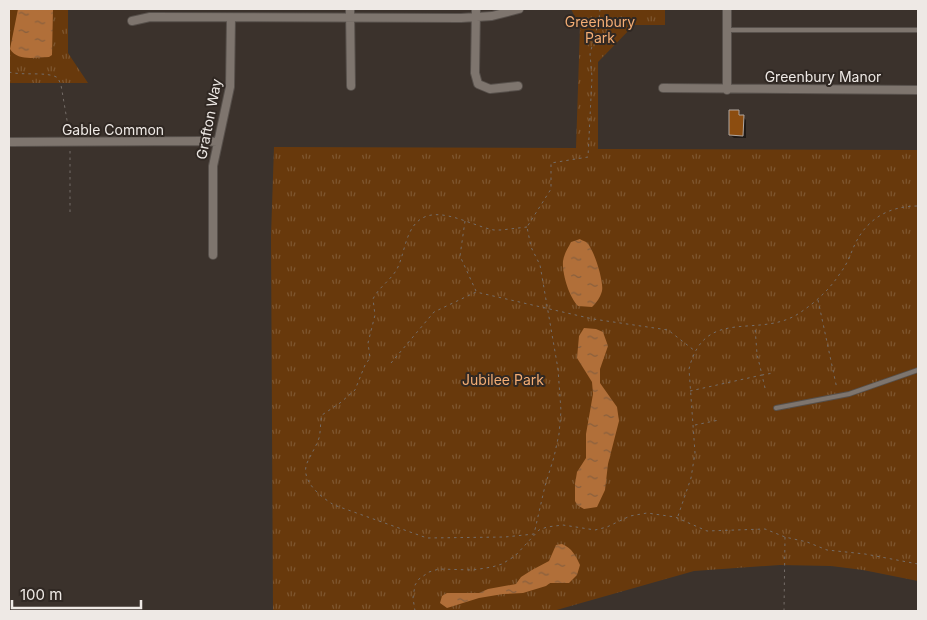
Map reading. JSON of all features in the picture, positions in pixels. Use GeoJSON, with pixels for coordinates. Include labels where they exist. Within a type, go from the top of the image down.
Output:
{"type":"FeatureCollection","features":[{"type":"Feature","properties":{"kind":"street"},"geometry":{"type":"LineString","coordinates":[[350,9],[351,86]]}},
{"type":"Feature","properties":{"kind":"street"},"geometry":{"type":"LineString","coordinates":[[476,9],[475,73],[478,84],[490,89],[518,86]]}},
{"type":"Feature","properties":{"kind":"street"},"geometry":{"type":"LineString","coordinates":[[132,21],[150,17],[476,18],[519,9]]}},
{"type":"Feature","properties":{"kind":"street"},"geometry":{"type":"LineString","coordinates":[[727,9],[727,90]]}},
{"type":"Feature","properties":{"kind":"street","name":"Grafton Way"},"geometry":{"type":"LineString","coordinates":[[212,255],[212,175],[217,142],[230,86],[231,18]]}},
{"type":"Feature","properties":{"kind":"street","name":"Greenbury Manor"},"geometry":{"type":"LineString","coordinates":[[662,88],[918,90]]}},
{"type":"Feature","properties":{"kind":"street","name":"Gable Common"},"geometry":{"type":"LineString","coordinates":[[9,142],[217,142]]}},
{"type":"Feature","properties":{"kind":"lane"},"geometry":{"type":"LineString","coordinates":[[727,30],[918,30]]}},
{"type":"Feature","properties":{"kind":"lane"},"geometry":{"type":"LineString","coordinates":[[776,408],[839,396],[918,370]]}},
{"type":"Feature","properties":{"kind":"path"},"geometry":{"type":"LineString","coordinates":[[534,534],[554,457],[561,411],[558,369],[546,308],[540,264],[531,247],[527,227],[551,189],[552,163],[588,157],[592,77],[590,54],[600,20],[599,9]]}},
{"type":"Feature","properties":{"kind":"path"},"geometry":{"type":"LineString","coordinates":[[9,72],[24,75],[52,75],[58,78],[62,85],[69,135]]}},
{"type":"Feature","properties":{"kind":"path"},"geometry":{"type":"LineString","coordinates":[[70,149],[70,212]]}},
{"type":"Feature","properties":{"kind":"path"},"geometry":{"type":"LineString","coordinates":[[678,518],[694,466],[694,425],[689,369],[695,351],[710,334],[730,326],[773,324],[798,314],[829,289],[843,271],[856,242],[864,228],[871,221],[880,215],[899,208],[918,206]]}},
{"type":"Feature","properties":{"kind":"path"},"geometry":{"type":"LineString","coordinates":[[527,227],[494,230],[440,214],[416,221],[394,273],[373,300],[375,315],[368,343],[370,358],[365,365],[355,390],[322,415],[319,438],[314,452],[306,464],[307,477],[311,486],[321,497],[334,505],[427,538],[505,537],[534,534]]}},
{"type":"Feature","properties":{"kind":"path"},"geometry":{"type":"LineString","coordinates":[[465,221],[460,256],[476,292]]}},
{"type":"Feature","properties":{"kind":"path"},"geometry":{"type":"LineString","coordinates":[[391,362],[434,312],[476,292],[593,319],[668,330],[695,351]]}},
{"type":"Feature","properties":{"kind":"path"},"geometry":{"type":"LineString","coordinates":[[818,299],[839,396]]}},
{"type":"Feature","properties":{"kind":"path"},"geometry":{"type":"LineString","coordinates":[[756,326],[757,354],[765,388]]}},
{"type":"Feature","properties":{"kind":"path"},"geometry":{"type":"LineString","coordinates":[[690,391],[773,373]]}},
{"type":"Feature","properties":{"kind":"path"},"geometry":{"type":"LineString","coordinates":[[694,425],[719,420]]}},
{"type":"Feature","properties":{"kind":"path"},"geometry":{"type":"LineString","coordinates":[[416,611],[413,604],[415,586],[424,574],[439,569],[473,570],[502,564],[515,556],[539,530],[554,525],[595,530],[630,516],[647,513],[678,518],[707,531],[758,529],[771,531],[784,537],[807,542],[827,550],[918,564]]}},
{"type":"Feature","properties":{"kind":"path"},"geometry":{"type":"LineString","coordinates":[[784,537],[784,611]]}},
{"type":"Feature","properties":{"kind":"green space"},"geometry":{"type":"Polygon","coordinates":[[[9,9],[68,9],[68,53],[88,83],[9,83],[9,9]]]}},
{"type":"Feature","properties":{"kind":"green space","name":"Jubilee Park"},"geometry":{"type":"Polygon","coordinates":[[[571,9],[665,9],[665,25],[634,25],[598,62],[598,149],[918,150],[918,581],[831,566],[780,565],[694,571],[553,611],[273,611],[271,236],[274,147],[576,148],[580,27],[571,9]]]}},
{"type":"Feature","properties":{"kind":"water"},"geometry":{"type":"Polygon","coordinates":[[[18,9],[53,9],[52,55],[49,57],[22,57],[13,53],[10,49],[18,9]]]}},
{"type":"Feature","properties":{"kind":"water"},"geometry":{"type":"Polygon","coordinates":[[[580,239],[590,246],[593,252],[601,281],[602,291],[592,307],[578,306],[569,291],[564,272],[563,261],[566,251],[571,242],[580,239]]]}},
{"type":"Feature","properties":{"kind":"water"},"geometry":{"type":"Polygon","coordinates":[[[584,328],[603,332],[608,346],[600,369],[600,383],[617,407],[619,421],[608,464],[605,490],[597,507],[584,509],[577,505],[575,501],[575,484],[577,472],[586,458],[586,434],[593,394],[592,382],[577,358],[579,336],[584,328]]]}},
{"type":"Feature","properties":{"kind":"water"},"geometry":{"type":"Polygon","coordinates":[[[562,544],[571,550],[580,565],[577,575],[569,583],[550,583],[523,593],[479,598],[447,608],[440,603],[442,596],[447,593],[479,593],[488,589],[516,584],[521,577],[549,561],[556,545],[562,544]]]}},
{"type":"Feature","properties":{"kind":"building"},"geometry":{"type":"Polygon","coordinates":[[[729,110],[739,110],[739,115],[744,115],[743,136],[729,135],[729,110]]]}},
{"type":"Feature","properties":{"kind":"park label","name":"Greenbury Park"},"geometry":{"type":"Point","coordinates":[600,30]}}]}
